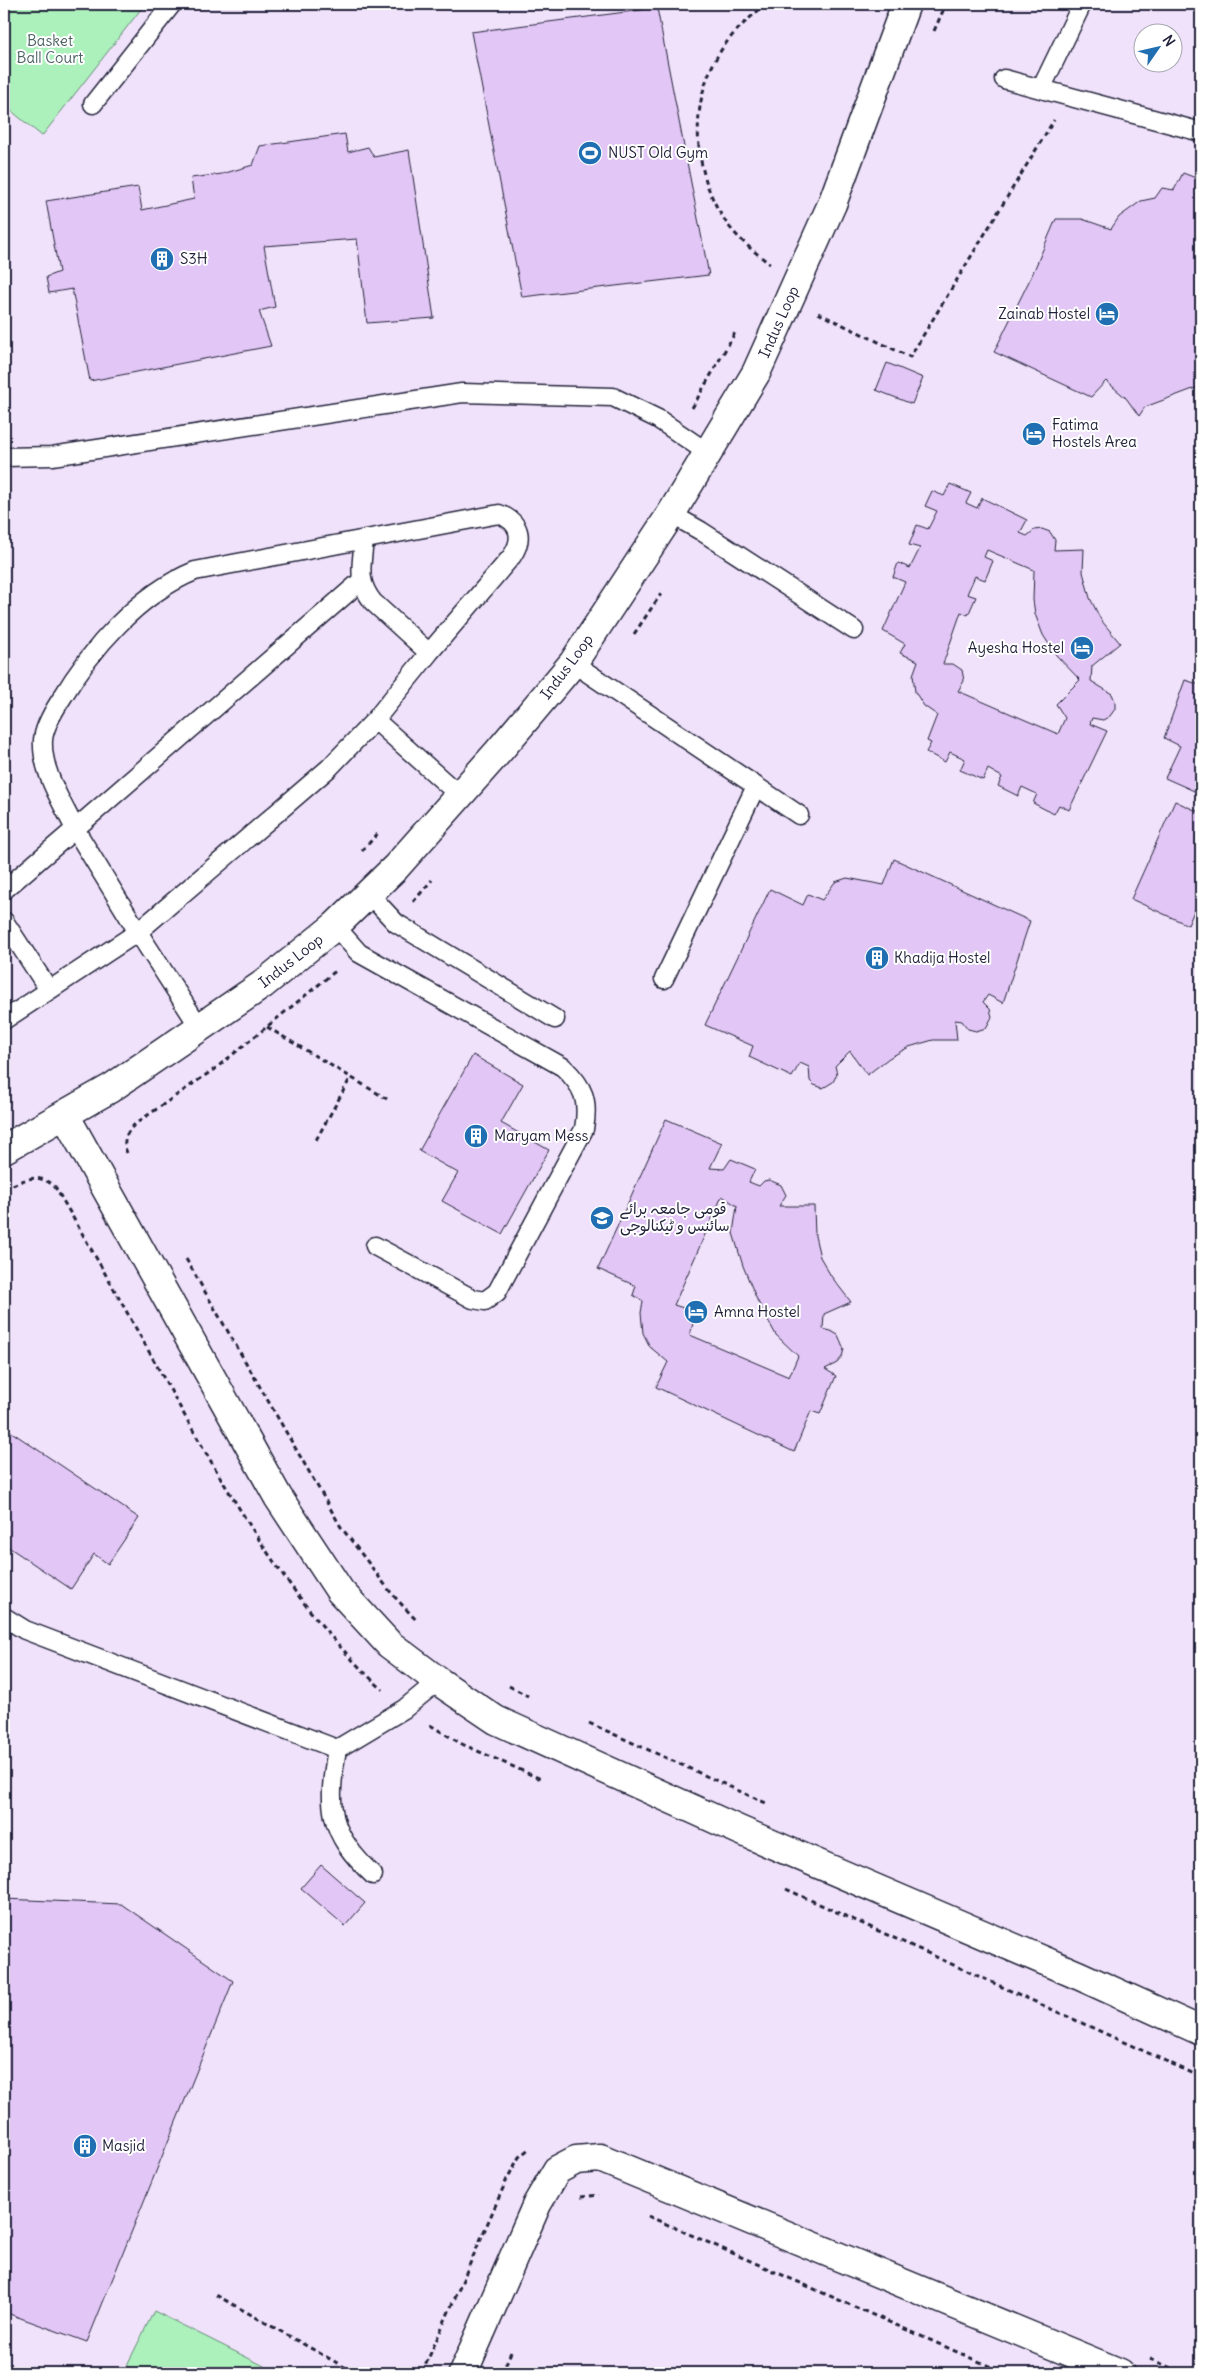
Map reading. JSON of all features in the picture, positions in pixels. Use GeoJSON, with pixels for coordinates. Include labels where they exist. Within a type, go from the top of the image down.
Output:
{"type":"FeatureCollection","features":[{"type":"Feature","properties":{"kind":"street","name":"Indus Loop"},"geometry":{"type":"LineString","coordinates":[[4,1149],[111,1088],[262,985],[335,926],[370,894],[498,752],[573,662],[671,514],[756,373],[832,204],[906,4]]}},
{"type":"Feature","properties":{"kind":"street"},"geometry":{"type":"LineString","coordinates":[[65,1115],[278,1497],[340,1591],[390,1644],[438,1681],[496,1720],[739,1830],[1080,1976],[1201,2031]]}},
{"type":"Feature","properties":{"kind":"street"},"geometry":{"type":"LineString","coordinates":[[463,2373],[537,2204],[557,2170],[576,2160],[600,2158],[1120,2373]]}},
{"type":"Feature","properties":{"kind":"lane"},"geometry":{"type":"LineString","coordinates":[[93,104],[172,4]]}},
{"type":"Feature","properties":{"kind":"lane"},"geometry":{"type":"LineString","coordinates":[[1041,89],[1082,4]]}},
{"type":"Feature","properties":{"kind":"lane"},"geometry":{"type":"LineString","coordinates":[[1004,79],[1201,132]]}},
{"type":"Feature","properties":{"kind":"lane"},"geometry":{"type":"LineString","coordinates":[[4,456],[52,456],[462,393],[613,397],[658,419],[708,453]]}},
{"type":"Feature","properties":{"kind":"lane"},"geometry":{"type":"LineString","coordinates":[[4,1020],[138,932],[329,768],[376,720],[429,653],[512,556],[518,547],[520,535],[516,525],[509,518],[499,514],[195,570],[159,590],[113,631],[74,678],[51,716],[43,739],[46,767],[75,829],[138,932],[200,1028]]}},
{"type":"Feature","properties":{"kind":"lane"},"geometry":{"type":"LineString","coordinates":[[671,514],[701,531],[854,630]]}},
{"type":"Feature","properties":{"kind":"lane"},"geometry":{"type":"LineString","coordinates":[[364,539],[361,581],[373,602],[429,653]]}},
{"type":"Feature","properties":{"kind":"lane"},"geometry":{"type":"LineString","coordinates":[[4,890],[361,581]]}},
{"type":"Feature","properties":{"kind":"lane"},"geometry":{"type":"LineString","coordinates":[[573,662],[799,815]]}},
{"type":"Feature","properties":{"kind":"lane"},"geometry":{"type":"LineString","coordinates":[[376,720],[459,795]]}},
{"type":"Feature","properties":{"kind":"lane"},"geometry":{"type":"LineString","coordinates":[[664,979],[756,786]]}},
{"type":"Feature","properties":{"kind":"lane"},"geometry":{"type":"LineString","coordinates":[[370,894],[396,924],[555,1019]]}},
{"type":"Feature","properties":{"kind":"lane"},"geometry":{"type":"LineString","coordinates":[[4,921],[49,990]]}},
{"type":"Feature","properties":{"kind":"lane"},"geometry":{"type":"LineString","coordinates":[[335,926],[359,953],[563,1067],[578,1081],[585,1096],[587,1113],[584,1129],[497,1292],[485,1301],[473,1299],[375,1246]]}},
{"type":"Feature","properties":{"kind":"lane"},"geometry":{"type":"LineString","coordinates":[[4,1617],[25,1630],[337,1749]]}},
{"type":"Feature","properties":{"kind":"lane"},"geometry":{"type":"LineString","coordinates":[[373,1875],[353,1856],[339,1835],[332,1814],[331,1784],[337,1749],[404,1708],[438,1681]]}},
{"type":"Feature","properties":{"kind":"path"},"geometry":{"type":"LineString","coordinates":[[767,4],[746,19],[723,47],[707,78],[698,113],[698,149],[706,184],[722,216],[745,244],[773,266],[777,259]]}},
{"type":"Feature","properties":{"kind":"path"},"geometry":{"type":"LineString","coordinates":[[813,311],[910,357],[1069,96]]}},
{"type":"Feature","properties":{"kind":"path"},"geometry":{"type":"LineString","coordinates":[[678,432],[740,324]]}},
{"type":"Feature","properties":{"kind":"path"},"geometry":{"type":"LineString","coordinates":[[355,857],[382,829]]}},
{"type":"Feature","properties":{"kind":"path"},"geometry":{"type":"LineString","coordinates":[[268,1026],[386,1099]]}},
{"type":"Feature","properties":{"kind":"path"},"geometry":{"type":"LineString","coordinates":[[316,1140],[351,1077]]}},
{"type":"Feature","properties":{"kind":"path"},"geometry":{"type":"LineString","coordinates":[[4,1189],[35,1177],[46,1179],[55,1187],[202,1446],[264,1549],[306,1608],[381,1688],[404,1708],[462,1744],[546,1782]]}},
{"type":"Feature","properties":{"kind":"path"},"geometry":{"type":"LineString","coordinates":[[779,1886],[1201,2077]]}},
{"type":"Feature","properties":{"kind":"path"},"geometry":{"type":"LineString","coordinates":[[577,2200],[581,2196],[598,2194],[607,2198]]}},
{"type":"Feature","properties":{"kind":"path"},"geometry":{"type":"LineString","coordinates":[[643,2214],[1005,2373]]}},
{"type":"Feature","properties":{"kind":"path"},"geometry":{"type":"LineString","coordinates":[[216,2295],[355,2373]]}},
{"type":"Feature","properties":{"kind":"path"},"geometry":{"type":"LineString","coordinates":[[502,2373],[513,2347]]}},
{"type":"Feature","properties":{"kind":"shaded area","name":"قومی جامعہ برائے سائنس و ٹیکنالوجی"},"geometry":{"type":"Polygon","coordinates":[[[4,4],[1201,4],[1201,2373],[4,2373],[4,4]]]}},
{"type":"Feature","properties":{"kind":"green space","name":"Basket Ball Court"},"geometry":{"type":"Polygon","coordinates":[[[4,4],[145,4],[42,136],[4,105],[4,4]]]}},
{"type":"Feature","properties":{"kind":"green space"},"geometry":{"type":"Polygon","coordinates":[[[154,2311],[278,2373],[123,2373],[154,2311]]]}},
{"type":"Feature","properties":{"kind":"building","name":"NUST Old Gym"},"geometry":{"type":"Polygon","coordinates":[[[657,8],[709,275],[522,297],[471,32],[657,8]]]}},
{"type":"Feature","properties":{"kind":"building","name":"S3H"},"geometry":{"type":"Polygon","coordinates":[[[345,134],[348,152],[368,147],[374,157],[409,150],[434,318],[367,323],[357,239],[264,246],[275,307],[259,311],[271,346],[90,381],[72,289],[49,293],[46,277],[59,272],[46,201],[138,187],[142,210],[194,199],[191,178],[222,174],[253,165],[260,146],[345,134]]]}},
{"type":"Feature","properties":{"kind":"building","name":"Zainab Hostel"},"geometry":{"type":"Polygon","coordinates":[[[1183,173],[1201,180],[1201,386],[1145,407],[1139,416],[1126,398],[1106,381],[1091,397],[994,352],[1032,275],[1056,219],[1082,219],[1111,229],[1119,217],[1141,201],[1155,198],[1162,188],[1174,190],[1183,173]]]}},
{"type":"Feature","properties":{"kind":"building"},"geometry":{"type":"Polygon","coordinates":[[[887,363],[923,378],[912,404],[876,390],[887,363]]]}},
{"type":"Feature","properties":{"kind":"building","name":"Ayesha Hostel"},"geometry":{"type":"Polygon","coordinates":[[[950,484],[971,493],[966,503],[977,508],[982,498],[1027,520],[1020,533],[1027,536],[1034,530],[1042,529],[1050,532],[1055,540],[1054,550],[1084,549],[1083,572],[1090,598],[1101,620],[1120,643],[1092,666],[1091,681],[1112,694],[1115,701],[1115,709],[1110,716],[1103,720],[1092,718],[1090,724],[1107,731],[1069,810],[1059,805],[1054,814],[1033,803],[1037,794],[1022,787],[1018,796],[998,786],[1002,777],[988,769],[983,780],[960,770],[965,759],[950,752],[945,762],[926,752],[931,743],[927,741],[937,715],[924,706],[915,692],[913,675],[918,661],[900,653],[905,644],[883,631],[905,582],[893,577],[898,563],[910,568],[920,548],[909,545],[917,525],[928,529],[937,511],[925,506],[932,491],[944,496],[950,484]],[[987,550],[984,557],[993,561],[985,580],[975,576],[967,594],[976,597],[968,615],[961,612],[943,664],[953,664],[962,670],[964,681],[958,691],[1058,734],[1065,718],[1056,704],[1080,680],[1056,655],[1043,635],[1035,614],[1033,600],[1034,570],[987,550]]]}},
{"type":"Feature","properties":{"kind":"building"},"geometry":{"type":"Polygon","coordinates":[[[1185,680],[1201,685],[1201,794],[1165,778],[1180,746],[1164,738],[1185,680]]]}},
{"type":"Feature","properties":{"kind":"building"},"geometry":{"type":"Polygon","coordinates":[[[1175,801],[1201,813],[1201,895],[1188,925],[1131,899],[1175,801]]]}},
{"type":"Feature","properties":{"kind":"building","name":"Khadija Hostel"},"geometry":{"type":"Polygon","coordinates":[[[894,859],[1030,921],[1003,1003],[988,995],[983,1002],[990,1009],[992,1017],[986,1028],[976,1031],[968,1029],[962,1021],[955,1020],[957,1040],[933,1040],[909,1047],[889,1058],[867,1075],[850,1051],[835,1066],[837,1074],[833,1082],[823,1088],[814,1085],[810,1081],[809,1067],[800,1063],[792,1077],[749,1057],[753,1046],[705,1025],[770,889],[803,905],[808,894],[822,900],[835,882],[847,878],[884,885],[894,859]]]}},
{"type":"Feature","properties":{"kind":"building","name":"Maryam Mess"},"geometry":{"type":"Polygon","coordinates":[[[473,1055],[523,1084],[501,1123],[549,1150],[502,1234],[442,1201],[458,1173],[419,1151],[473,1055]]]}},
{"type":"Feature","properties":{"kind":"building"},"geometry":{"type":"Polygon","coordinates":[[[666,1119],[722,1143],[710,1168],[724,1169],[731,1159],[755,1169],[749,1182],[759,1186],[764,1181],[769,1180],[781,1185],[786,1195],[779,1206],[814,1206],[815,1236],[820,1257],[831,1276],[851,1302],[824,1314],[823,1329],[838,1335],[844,1349],[842,1357],[837,1363],[825,1369],[836,1376],[820,1414],[811,1411],[794,1452],[656,1387],[668,1362],[650,1347],[643,1333],[641,1313],[643,1301],[633,1295],[636,1286],[598,1269],[666,1119]],[[722,1196],[674,1305],[696,1312],[690,1335],[789,1377],[798,1356],[776,1335],[757,1300],[743,1266],[733,1233],[737,1206],[722,1196]]]}},
{"type":"Feature","properties":{"kind":"building"},"geometry":{"type":"Polygon","coordinates":[[[4,1427],[139,1518],[108,1564],[94,1554],[71,1589],[4,1544],[4,1427]]]}},
{"type":"Feature","properties":{"kind":"building"},"geometry":{"type":"Polygon","coordinates":[[[321,1865],[365,1903],[345,1926],[301,1888],[321,1865]]]}},
{"type":"Feature","properties":{"kind":"building","name":"Masjid"},"geometry":{"type":"Polygon","coordinates":[[[4,1899],[121,1904],[233,1981],[87,2342],[4,2312],[4,1899]]]}},
{"type":"Feature","properties":{"kind":"place","name":"NUST Old Gym"},"geometry":{"type":"Point","coordinates":[590,153]}},
{"type":"Feature","properties":{"kind":"place","name":"S3H"},"geometry":{"type":"Point","coordinates":[162,259]}},
{"type":"Feature","properties":{"kind":"place","name":"Zainab Hostel"},"geometry":{"type":"Point","coordinates":[1107,314]}},
{"type":"Feature","properties":{"kind":"place","name":"Fatima Hostels Area"},"geometry":{"type":"Point","coordinates":[1034,434]}},
{"type":"Feature","properties":{"kind":"place","name":"Ayesha Hostel"},"geometry":{"type":"Point","coordinates":[1082,648]}},
{"type":"Feature","properties":{"kind":"place","name":"Khadija Hostel"},"geometry":{"type":"Point","coordinates":[877,958]}},
{"type":"Feature","properties":{"kind":"place","name":"Maryam Mess"},"geometry":{"type":"Point","coordinates":[476,1136]}},
{"type":"Feature","properties":{"kind":"place","name":"قومی جامعہ برائے سائنس و ٹیکنالوجی"},"geometry":{"type":"Point","coordinates":[602,1218]}},
{"type":"Feature","properties":{"kind":"place","name":"Amna Hostel"},"geometry":{"type":"Point","coordinates":[696,1312]}},
{"type":"Feature","properties":{"kind":"place","name":"Masjid"},"geometry":{"type":"Point","coordinates":[85,2146]}}]}
